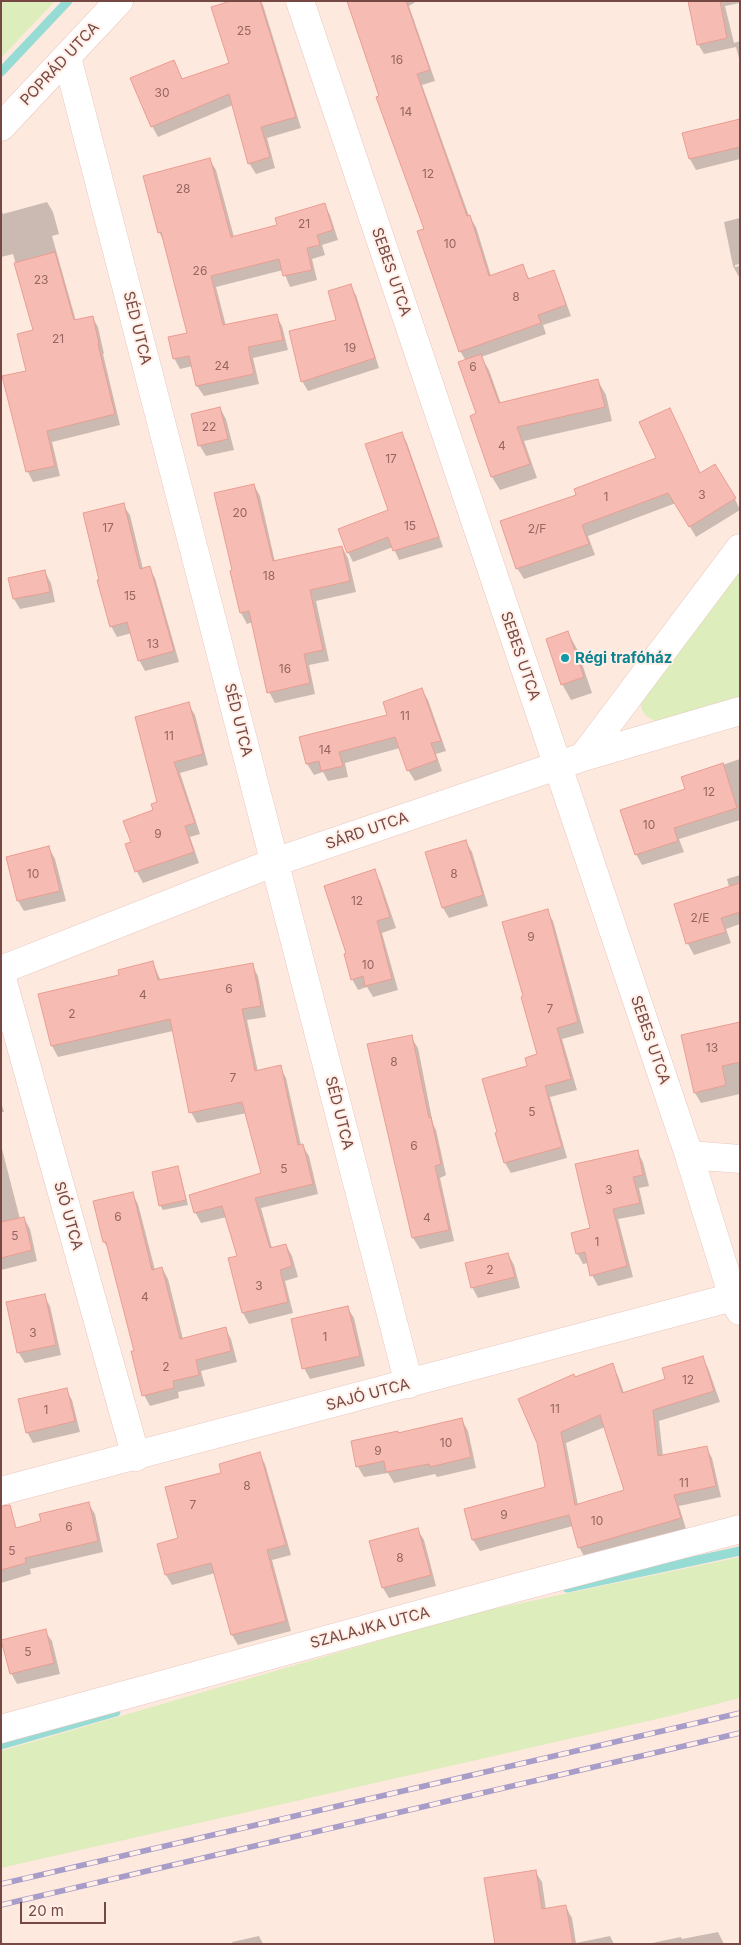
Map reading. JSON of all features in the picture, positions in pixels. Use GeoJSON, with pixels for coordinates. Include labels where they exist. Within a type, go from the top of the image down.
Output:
{"type":"FeatureCollection","features":[{"type":"Feature","properties":{"kind":"street","name":"POPRÁD UTCA"},"geometry":{"type":"LineString","coordinates":[[1,127],[119,1]]}},
{"type":"Feature","properties":{"kind":"street","name":"SEBES UTCA"},"geometry":{"type":"LineString","coordinates":[[300,1],[689,1156],[737,1304]]}},
{"type":"Feature","properties":{"kind":"street","name":"SÉD UTCA"},"geometry":{"type":"LineString","coordinates":[[67,57],[409,1384]]}},
{"type":"Feature","properties":{"kind":"street"},"geometry":{"type":"LineString","coordinates":[[583,757],[740,548]]}},
{"type":"Feature","properties":{"kind":"street","name":"SÁRD UTCA"},"geometry":{"type":"LineString","coordinates":[[1,970],[275,862],[583,757],[740,711]]}},
{"type":"Feature","properties":{"kind":"street","name":"SIÓ UTCA"},"geometry":{"type":"LineString","coordinates":[[1,975],[136,1457]]}},
{"type":"Feature","properties":{"kind":"street"},"geometry":{"type":"LineString","coordinates":[[689,1156],[740,1158]]}},
{"type":"Feature","properties":{"kind":"street","name":"SAJÓ UTCA"},"geometry":{"type":"LineString","coordinates":[[1,1491],[409,1384],[737,1304]]}},
{"type":"Feature","properties":{"kind":"street","name":"SZALAJKA UTCA"},"geometry":{"type":"LineString","coordinates":[[1,1729],[518,1587],[740,1529]]}},
{"type":"Feature","properties":{"kind":"green space"},"geometry":{"type":"Polygon","coordinates":[[[1,1],[55,1],[1,58],[1,1]]]}},
{"type":"Feature","properties":{"kind":"green space"},"geometry":{"type":"Polygon","coordinates":[[[740,564],[740,698],[665,720],[655,721],[646,716],[641,708],[641,698],[740,564]]]}},
{"type":"Feature","properties":{"kind":"green space"},"geometry":{"type":"Polygon","coordinates":[[[740,1557],[740,1698],[670,1716],[1,1868],[1,1751],[474,1613],[740,1557]]]}},
{"type":"Feature","properties":{"kind":"building"},"geometry":{"type":"Polygon","coordinates":[[[231,1],[260,1],[296,117],[261,127],[270,157],[248,164],[229,94],[151,127],[130,78],[174,60],[182,79],[229,63],[211,7],[231,1]]]}},
{"type":"Feature","properties":{"kind":"building"},"geometry":{"type":"Polygon","coordinates":[[[347,1],[406,1],[430,70],[417,74],[467,216],[470,215],[489,276],[523,264],[528,279],[554,270],[566,305],[538,315],[541,323],[459,352],[417,231],[424,229],[376,97],[379,96],[347,1]]]}},
{"type":"Feature","properties":{"kind":"building"},"geometry":{"type":"Polygon","coordinates":[[[688,1],[720,1],[727,38],[697,45],[688,1]]]}},
{"type":"Feature","properties":{"kind":"building"},"geometry":{"type":"Polygon","coordinates":[[[740,119],[740,147],[689,159],[682,133],[740,119]]]}},
{"type":"Feature","properties":{"kind":"building"},"geometry":{"type":"Polygon","coordinates":[[[210,158],[231,237],[277,225],[275,218],[325,203],[333,230],[317,235],[320,245],[307,248],[312,270],[283,276],[279,259],[211,276],[223,325],[277,314],[283,340],[248,347],[254,374],[196,386],[189,356],[173,359],[168,337],[187,333],[161,232],[158,233],[143,176],[210,158]]]}},
{"type":"Feature","properties":{"kind":"building"},"geometry":{"type":"Polygon","coordinates":[[[55,252],[74,320],[93,316],[115,414],[47,431],[55,466],[26,472],[2,376],[26,371],[17,334],[33,330],[14,263],[55,252]]]}},
{"type":"Feature","properties":{"kind":"building"},"geometry":{"type":"Polygon","coordinates":[[[351,284],[375,358],[301,382],[289,331],[336,320],[328,291],[351,284]]]}},
{"type":"Feature","properties":{"kind":"building"},"geometry":{"type":"Polygon","coordinates":[[[481,354],[499,403],[598,379],[605,407],[517,427],[530,464],[491,477],[470,416],[476,413],[458,362],[481,354]]]}},
{"type":"Feature","properties":{"kind":"building"},"geometry":{"type":"Polygon","coordinates":[[[220,407],[228,439],[198,446],[191,414],[220,407]]]}},
{"type":"Feature","properties":{"kind":"building"},"geometry":{"type":"Polygon","coordinates":[[[670,408],[700,473],[715,464],[736,498],[689,527],[668,493],[582,525],[589,544],[516,569],[500,521],[576,495],[574,489],[656,458],[639,422],[670,408]]]}},
{"type":"Feature","properties":{"kind":"building"},"geometry":{"type":"Polygon","coordinates":[[[402,432],[439,537],[393,551],[388,537],[347,553],[338,529],[388,510],[365,444],[402,432]]]}},
{"type":"Feature","properties":{"kind":"building"},"geometry":{"type":"Polygon","coordinates":[[[254,484],[273,561],[342,546],[350,581],[310,590],[323,650],[304,654],[310,683],[267,693],[249,611],[240,613],[214,493],[254,484]]]}},
{"type":"Feature","properties":{"kind":"building"},"geometry":{"type":"Polygon","coordinates":[[[124,503],[140,569],[150,566],[174,651],[138,661],[127,622],[110,627],[97,580],[99,580],[83,513],[124,503]]]}},
{"type":"Feature","properties":{"kind":"building"},"geometry":{"type":"Polygon","coordinates":[[[45,570],[50,592],[13,599],[8,578],[45,570]]]}},
{"type":"Feature","properties":{"kind":"building","name":"Régi trafóház"},"geometry":{"type":"Polygon","coordinates":[[[568,631],[584,677],[561,685],[546,639],[568,631]]]}},
{"type":"Feature","properties":{"kind":"building"},"geometry":{"type":"Polygon","coordinates":[[[422,688],[441,741],[431,743],[437,760],[407,771],[395,737],[339,752],[343,766],[321,771],[319,761],[306,764],[299,737],[387,715],[383,702],[422,688]]]}},
{"type":"Feature","properties":{"kind":"building"},"geometry":{"type":"Polygon","coordinates":[[[189,702],[203,754],[174,762],[195,823],[185,826],[194,852],[135,872],[125,844],[131,842],[123,821],[153,810],[151,804],[157,802],[135,717],[189,702]]]}},
{"type":"Feature","properties":{"kind":"building"},"geometry":{"type":"Polygon","coordinates":[[[723,763],[737,808],[674,828],[678,841],[635,855],[620,810],[685,789],[681,777],[723,763]]]}},
{"type":"Feature","properties":{"kind":"building"},"geometry":{"type":"Polygon","coordinates":[[[466,840],[483,895],[442,908],[425,852],[466,840]]]}},
{"type":"Feature","properties":{"kind":"building"},"geometry":{"type":"Polygon","coordinates":[[[49,846],[60,891],[17,901],[6,857],[49,846]]]}},
{"type":"Feature","properties":{"kind":"building"},"geometry":{"type":"Polygon","coordinates":[[[375,869],[390,917],[377,921],[392,979],[365,986],[363,976],[351,980],[344,954],[346,953],[324,886],[375,869]]]}},
{"type":"Feature","properties":{"kind":"building"},"geometry":{"type":"Polygon","coordinates":[[[740,883],[740,912],[721,918],[726,932],[686,944],[674,904],[740,883]]]}},
{"type":"Feature","properties":{"kind":"building"},"geometry":{"type":"Polygon","coordinates":[[[548,909],[578,1022],[557,1028],[571,1079],[545,1086],[562,1147],[504,1163],[482,1079],[527,1066],[525,1058],[537,1054],[502,922],[548,909]]]}},
{"type":"Feature","properties":{"kind":"building"},"geometry":{"type":"Polygon","coordinates":[[[153,961],[158,980],[253,963],[261,1006],[242,1009],[255,1071],[281,1065],[298,1145],[303,1144],[313,1184],[255,1198],[270,1248],[286,1244],[292,1266],[280,1270],[288,1302],[242,1313],[228,1258],[237,1256],[222,1206],[194,1213],[189,1195],[261,1173],[242,1102],[189,1113],[170,1019],[51,1046],[38,994],[119,975],[118,970],[153,961]]]}},
{"type":"Feature","properties":{"kind":"building"},"geometry":{"type":"Polygon","coordinates":[[[740,1022],[740,1062],[722,1066],[726,1085],[694,1093],[681,1035],[740,1022]]]}},
{"type":"Feature","properties":{"kind":"building"},"geometry":{"type":"Polygon","coordinates":[[[412,1035],[429,1118],[431,1117],[441,1164],[435,1166],[449,1230],[412,1238],[367,1044],[412,1035]]]}},
{"type":"Feature","properties":{"kind":"building"},"geometry":{"type":"Polygon","coordinates":[[[638,1150],[643,1175],[633,1177],[640,1203],[613,1209],[627,1266],[590,1276],[585,1252],[576,1254],[571,1233],[590,1228],[575,1164],[638,1150]]]}},
{"type":"Feature","properties":{"kind":"building"},"geometry":{"type":"Polygon","coordinates":[[[178,1166],[186,1200],[159,1206],[152,1172],[178,1166]]]}},
{"type":"Feature","properties":{"kind":"building"},"geometry":{"type":"Polygon","coordinates":[[[133,1192],[152,1270],[162,1267],[180,1339],[226,1327],[231,1351],[196,1360],[199,1375],[173,1381],[174,1388],[142,1396],[131,1351],[134,1351],[106,1242],[103,1242],[93,1201],[133,1192]]]}},
{"type":"Feature","properties":{"kind":"building"},"geometry":{"type":"Polygon","coordinates":[[[24,1217],[32,1250],[1,1258],[1,1222],[24,1217]]]}},
{"type":"Feature","properties":{"kind":"building"},"geometry":{"type":"Polygon","coordinates":[[[508,1253],[515,1277],[471,1288],[465,1263],[508,1253]]]}},
{"type":"Feature","properties":{"kind":"building"},"geometry":{"type":"Polygon","coordinates":[[[45,1294],[56,1345],[17,1353],[6,1302],[45,1294]]]}},
{"type":"Feature","properties":{"kind":"building"},"geometry":{"type":"Polygon","coordinates":[[[348,1306],[360,1356],[302,1369],[291,1319],[348,1306]]]}},
{"type":"Feature","properties":{"kind":"building"},"geometry":{"type":"Polygon","coordinates":[[[703,1356],[714,1391],[653,1410],[658,1456],[707,1446],[716,1486],[674,1495],[681,1518],[578,1548],[569,1515],[472,1540],[464,1509],[545,1487],[537,1443],[518,1399],[574,1374],[575,1377],[613,1363],[622,1393],[665,1379],[662,1368],[703,1356]],[[600,1415],[561,1432],[575,1505],[624,1490],[600,1415]]]}},
{"type":"Feature","properties":{"kind":"building"},"geometry":{"type":"Polygon","coordinates":[[[67,1388],[75,1421],[26,1433],[18,1399],[67,1388]]]}},
{"type":"Feature","properties":{"kind":"building"},"geometry":{"type":"Polygon","coordinates":[[[462,1418],[471,1457],[430,1467],[429,1464],[386,1472],[384,1461],[356,1467],[351,1441],[398,1431],[398,1433],[462,1418]]]}},
{"type":"Feature","properties":{"kind":"building"},"geometry":{"type":"Polygon","coordinates":[[[260,1452],[286,1545],[267,1550],[286,1621],[231,1635],[211,1563],[165,1575],[157,1544],[178,1538],[165,1487],[221,1473],[219,1464],[260,1452]]]}},
{"type":"Feature","properties":{"kind":"building"},"geometry":{"type":"Polygon","coordinates":[[[89,1502],[98,1541],[25,1558],[26,1563],[1,1570],[1,1506],[10,1505],[16,1528],[41,1521],[39,1514],[89,1502]]]}},
{"type":"Feature","properties":{"kind":"building"},"geometry":{"type":"Polygon","coordinates":[[[418,1528],[431,1575],[382,1588],[369,1541],[418,1528]]]}},
{"type":"Feature","properties":{"kind":"building"},"geometry":{"type":"Polygon","coordinates":[[[46,1629],[54,1663],[10,1674],[1,1640],[46,1629]]]}},
{"type":"Feature","properties":{"kind":"building"},"geometry":{"type":"Polygon","coordinates":[[[536,1870],[542,1909],[566,1905],[573,1944],[495,1944],[484,1878],[536,1870]]]}},
{"type":"Feature","properties":{"kind":"waterway"},"geometry":{"type":"LineString","coordinates":[[1,72],[68,1]]}},
{"type":"Feature","properties":{"kind":"waterway"},"geometry":{"type":"LineString","coordinates":[[567,1588],[740,1551]]}},
{"type":"Feature","properties":{"kind":"waterway"},"geometry":{"type":"LineString","coordinates":[[1,1745],[116,1712]]}},
{"type":"Feature","properties":{"kind":"railway"},"geometry":{"type":"LineString","coordinates":[[1,1884],[740,1713]]}},
{"type":"Feature","properties":{"kind":"railway"},"geometry":{"type":"LineString","coordinates":[[1,1905],[740,1733]]}},
{"type":"Feature","properties":{"kind":"place","name":"Régi trafóház"},"geometry":{"type":"Point","coordinates":[565,658]}}]}
